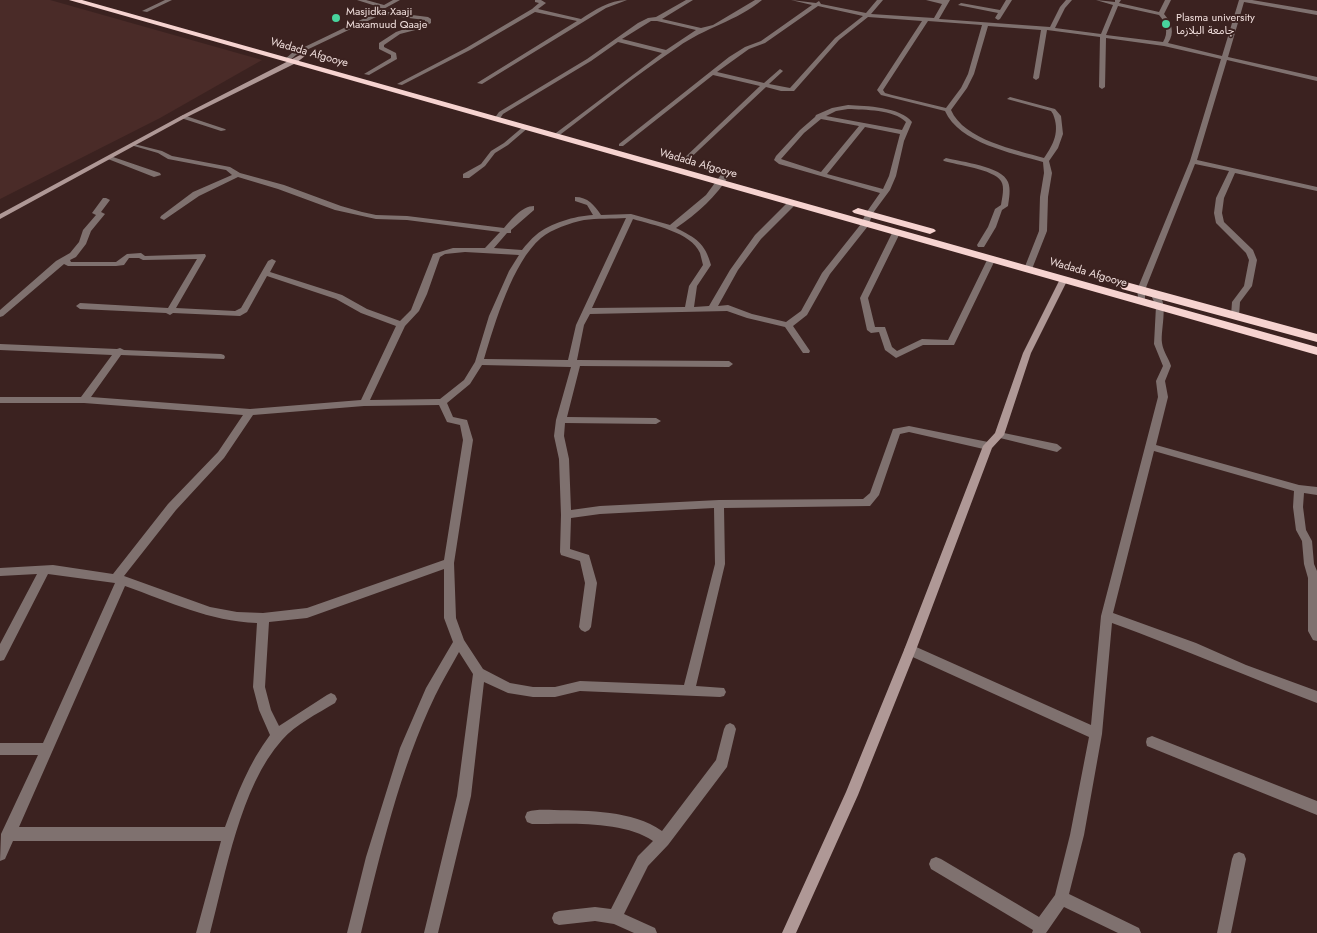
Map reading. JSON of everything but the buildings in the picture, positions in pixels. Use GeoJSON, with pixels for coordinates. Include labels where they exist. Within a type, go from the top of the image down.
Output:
{"type":"FeatureCollection","features":[{"type":"Feature","properties":{"kind":"highway","name":"Wadada Afgooye"},"geometry":{"type":"LineString","coordinates":[[73,0],[294,58],[559,132],[866,219],[896,233],[992,258],[1029,264],[1142,296],[1160,306],[1317,351]]}},
{"type":"Feature","properties":{"kind":"highway","name":"Wadada Afgooye"},"geometry":{"type":"LineString","coordinates":[[105,0],[294,58],[367,74],[499,116],[526,127],[621,145],[682,163],[792,203],[981,245],[1064,280],[1142,296],[1154,293],[1317,338]]}},
{"type":"Feature","properties":{"kind":"street"},"geometry":{"type":"LineString","coordinates":[[145,11],[169,0]]}},
{"type":"Feature","properties":{"kind":"street"},"geometry":{"type":"LineString","coordinates":[[360,0],[384,7]]}},
{"type":"Feature","properties":{"kind":"street"},"geometry":{"type":"LineString","coordinates":[[0,217],[374,16],[374,12],[397,0]]}},
{"type":"Feature","properties":{"kind":"street"},"geometry":{"type":"LineString","coordinates":[[400,84],[468,49],[534,10],[543,3],[538,0]]}},
{"type":"Feature","properties":{"kind":"street"},"geometry":{"type":"LineString","coordinates":[[480,83],[604,7],[624,0]]}},
{"type":"Feature","properties":{"kind":"street"},"geometry":{"type":"LineString","coordinates":[[499,116],[589,60],[640,24],[657,19],[690,0]]}},
{"type":"Feature","properties":{"kind":"street"},"geometry":{"type":"LineString","coordinates":[[559,132],[667,52],[701,30],[715,26],[758,0]]}},
{"type":"Feature","properties":{"kind":"street"},"geometry":{"type":"LineString","coordinates":[[794,0],[866,15],[986,26],[1052,29],[1164,44],[1317,78]]}},
{"type":"Feature","properties":{"kind":"street"},"geometry":{"type":"LineString","coordinates":[[621,145],[739,52],[763,42],[823,0]]}},
{"type":"Feature","properties":{"kind":"street"},"geometry":{"type":"LineString","coordinates":[[713,73],[792,90],[837,39],[866,15],[880,0]]}},
{"type":"Feature","properties":{"kind":"street"},"geometry":{"type":"LineString","coordinates":[[928,0],[946,1],[936,20]]}},
{"type":"Feature","properties":{"kind":"street"},"geometry":{"type":"LineString","coordinates":[[994,25],[1008,0]]}},
{"type":"Feature","properties":{"kind":"street"},"geometry":{"type":"LineString","coordinates":[[1052,29],[1069,0]]}},
{"type":"Feature","properties":{"kind":"street"},"geometry":{"type":"LineString","coordinates":[[1099,0],[1116,2],[1160,14],[1165,18],[1171,33],[1169,41],[1164,44]]}},
{"type":"Feature","properties":{"kind":"street"},"geometry":{"type":"LineString","coordinates":[[1160,14],[1168,0]]}},
{"type":"Feature","properties":{"kind":"street"},"geometry":{"type":"LineString","coordinates":[[1142,296],[1193,161],[1242,0],[1317,13]]}},
{"type":"Feature","properties":{"kind":"street"},"geometry":{"type":"LineString","coordinates":[[1102,87],[1103,36],[1116,2]]}},
{"type":"Feature","properties":{"kind":"street"},"geometry":{"type":"LineString","coordinates":[[960,5],[1001,12]]}},
{"type":"Feature","properties":{"kind":"street"},"geometry":{"type":"LineString","coordinates":[[534,10],[582,20]]}},
{"type":"Feature","properties":{"kind":"street"},"geometry":{"type":"LineString","coordinates":[[367,74],[394,59],[394,54],[381,48],[381,44],[391,37],[412,29],[421,28],[428,23],[428,19],[374,12]]}},
{"type":"Feature","properties":{"kind":"street"},"geometry":{"type":"LineString","coordinates":[[657,19],[701,30]]}},
{"type":"Feature","properties":{"kind":"street"},"geometry":{"type":"LineString","coordinates":[[925,21],[880,90],[883,94],[948,110]]}},
{"type":"Feature","properties":{"kind":"street"},"geometry":{"type":"LineString","coordinates":[[986,26],[965,87],[954,98],[948,110],[950,119],[978,139],[1046,160]]}},
{"type":"Feature","properties":{"kind":"street"},"geometry":{"type":"LineString","coordinates":[[1036,78],[1044,29]]}},
{"type":"Feature","properties":{"kind":"street"},"geometry":{"type":"LineString","coordinates":[[617,40],[667,52]]}},
{"type":"Feature","properties":{"kind":"street"},"geometry":{"type":"LineString","coordinates":[[682,163],[780,71]]}},
{"type":"Feature","properties":{"kind":"street"},"geometry":{"type":"LineString","coordinates":[[1010,99],[1046,107],[1057,113],[1060,133],[1059,142],[1046,160],[1048,173],[1044,197],[1043,231],[1029,264]]}},
{"type":"Feature","properties":{"kind":"street"},"geometry":{"type":"LineString","coordinates":[[788,325],[804,313],[826,274],[884,192],[894,174],[899,146],[909,122],[899,115],[870,108],[852,107],[836,110],[818,116],[777,160],[780,163],[884,192]]}},
{"type":"Feature","properties":{"kind":"street"},"geometry":{"type":"LineString","coordinates":[[818,116],[905,133]]}},
{"type":"Feature","properties":{"kind":"street"},"geometry":{"type":"LineString","coordinates":[[183,118],[223,130]]}},
{"type":"Feature","properties":{"kind":"street"},"geometry":{"type":"LineString","coordinates":[[822,175],[863,125]]}},
{"type":"Feature","properties":{"kind":"street"},"geometry":{"type":"LineString","coordinates":[[466,176],[483,165],[493,152],[526,127]]}},
{"type":"Feature","properties":{"kind":"street"},"geometry":{"type":"LineString","coordinates":[[136,145],[160,152],[170,158],[228,168],[237,175],[281,187],[338,208],[376,217],[408,218],[508,231]]}},
{"type":"Feature","properties":{"kind":"street"},"geometry":{"type":"LineString","coordinates":[[110,158],[157,175]]}},
{"type":"Feature","properties":{"kind":"street"},"geometry":{"type":"LineString","coordinates":[[946,160],[978,168],[1002,178],[1005,184],[1004,206],[999,209],[992,227],[981,245]]}},
{"type":"Feature","properties":{"kind":"street"},"geometry":{"type":"LineString","coordinates":[[1193,161],[1317,189]]}},
{"type":"Feature","properties":{"kind":"street"},"geometry":{"type":"LineString","coordinates":[[1233,170],[1220,198],[1219,218],[1224,228],[1250,252],[1253,260],[1248,286],[1236,302],[1235,316]]}},
{"type":"Feature","properties":{"kind":"street"},"geometry":{"type":"LineString","coordinates":[[164,218],[196,194],[237,175]]}},
{"type":"Feature","properties":{"kind":"street"},"geometry":{"type":"LineString","coordinates":[[670,228],[686,219],[724,179]]}},
{"type":"Feature","properties":{"kind":"street"},"geometry":{"type":"LineString","coordinates":[[578,199],[590,204],[598,217]]}},
{"type":"Feature","properties":{"kind":"street"},"geometry":{"type":"LineString","coordinates":[[0,314],[73,255],[82,242],[87,230],[101,214],[96,214],[106,200]]}},
{"type":"Feature","properties":{"kind":"street"},"geometry":{"type":"LineString","coordinates":[[712,309],[734,270],[758,237],[792,203]]}},
{"type":"Feature","properties":{"kind":"street"},"geometry":{"type":"LineString","coordinates":[[487,250],[508,231],[520,215],[531,208]]}},
{"type":"Feature","properties":{"kind":"street"},"geometry":{"type":"LineString","coordinates":[[585,627],[591,583],[590,574],[585,558],[565,552],[564,458],[559,436],[580,324],[588,312],[631,216]]}},
{"type":"Feature","properties":{"kind":"street"},"geometry":{"type":"LineString","coordinates":[[0,400],[84,400],[250,412],[364,403],[442,402],[467,382],[479,362],[493,316],[513,271],[524,253],[539,236],[558,226],[583,218],[631,216],[670,228],[691,238],[703,252],[707,265],[694,286],[689,310]]}},
{"type":"Feature","properties":{"kind":"street"},"geometry":{"type":"LineString","coordinates":[[896,233],[864,298],[871,330],[882,329],[888,348],[896,355],[922,342],[951,343],[992,258]]}},
{"type":"Feature","properties":{"kind":"street"},"geometry":{"type":"LineString","coordinates":[[364,403],[402,325],[415,311],[436,256],[440,252],[487,250],[524,253]]}},
{"type":"Feature","properties":{"kind":"street"},"geometry":{"type":"LineString","coordinates":[[66,259],[68,264],[116,264],[121,263],[127,256],[141,255],[142,258],[202,256],[170,312]]}},
{"type":"Feature","properties":{"kind":"street"},"geometry":{"type":"LineString","coordinates":[[80,306],[237,314],[244,310],[272,261]]}},
{"type":"Feature","properties":{"kind":"street"},"geometry":{"type":"LineString","coordinates":[[265,273],[339,297],[364,312],[402,325]]}},
{"type":"Feature","properties":{"kind":"street"},"geometry":{"type":"LineString","coordinates":[[789,933],[851,795],[910,650],[988,446],[999,435],[1027,353],[1064,280]]}},
{"type":"Feature","properties":{"kind":"street"},"geometry":{"type":"LineString","coordinates":[[936,864],[1040,930],[1061,898],[1077,835],[1096,734],[1107,616],[1152,447],[1162,397],[1159,387],[1160,379],[1167,366],[1158,344],[1160,306],[1154,293]]}},
{"type":"Feature","properties":{"kind":"street"},"geometry":{"type":"LineString","coordinates":[[588,312],[728,308],[750,316],[788,325],[806,351]]}},
{"type":"Feature","properties":{"kind":"street"},"geometry":{"type":"LineString","coordinates":[[0,347],[221,357]]}},
{"type":"Feature","properties":{"kind":"street"},"geometry":{"type":"LineString","coordinates":[[84,400],[120,351]]}},
{"type":"Feature","properties":{"kind":"street"},"geometry":{"type":"LineString","coordinates":[[479,362],[729,364]]}},
{"type":"Feature","properties":{"kind":"street"},"geometry":{"type":"LineString","coordinates":[[442,402],[450,420],[464,422],[468,440],[449,563],[450,618],[459,642],[479,672],[508,688],[534,692],[555,692],[580,686],[720,692]]}},
{"type":"Feature","properties":{"kind":"street"},"geometry":{"type":"LineString","coordinates":[[0,854],[118,580],[172,507],[221,455],[250,412]]}},
{"type":"Feature","properties":{"kind":"street"},"geometry":{"type":"LineString","coordinates":[[561,420],[656,421]]}},
{"type":"Feature","properties":{"kind":"street"},"geometry":{"type":"LineString","coordinates":[[566,515],[600,510],[718,504],[866,504],[874,495],[893,434],[896,431],[902,429],[988,446]]}},
{"type":"Feature","properties":{"kind":"street"},"geometry":{"type":"LineString","coordinates":[[999,435],[1057,448]]}},
{"type":"Feature","properties":{"kind":"street"},"geometry":{"type":"LineString","coordinates":[[1152,447],[1299,489],[1317,491]]}},
{"type":"Feature","properties":{"kind":"street"},"geometry":{"type":"LineString","coordinates":[[1299,489],[1298,508],[1301,530],[1307,541],[1309,564],[1314,578],[1314,631],[1317,636]]}},
{"type":"Feature","properties":{"kind":"street"},"geometry":{"type":"LineString","coordinates":[[689,690],[720,564],[718,504]]}},
{"type":"Feature","properties":{"kind":"street"},"geometry":{"type":"LineString","coordinates":[[0,572],[45,569],[118,580],[210,612],[237,617],[263,618],[307,613],[449,563]]}},
{"type":"Feature","properties":{"kind":"street"},"geometry":{"type":"LineString","coordinates":[[0,656],[45,569]]}},
{"type":"Feature","properties":{"kind":"street"},"geometry":{"type":"LineString","coordinates":[[1107,616],[1192,647],[1242,669],[1317,697]]}},
{"type":"Feature","properties":{"kind":"street"},"geometry":{"type":"LineString","coordinates":[[263,618],[259,687],[265,710],[277,736]]}},
{"type":"Feature","properties":{"kind":"street"},"geometry":{"type":"LineString","coordinates":[[354,933],[406,748],[430,692],[459,642]]}},
{"type":"Feature","properties":{"kind":"street"},"geometry":{"type":"LineString","coordinates":[[910,650],[1096,734]]}},
{"type":"Feature","properties":{"kind":"street"},"geometry":{"type":"LineString","coordinates":[[432,933],[464,796],[479,672]]}},
{"type":"Feature","properties":{"kind":"street"},"geometry":{"type":"LineString","coordinates":[[203,933],[230,834],[254,771],[277,736],[331,699]]}},
{"type":"Feature","properties":{"kind":"street"},"geometry":{"type":"LineString","coordinates":[[615,917],[643,861],[664,840],[722,763],[730,729]]}},
{"type":"Feature","properties":{"kind":"street"},"geometry":{"type":"LineString","coordinates":[[1152,742],[1317,808]]}},
{"type":"Feature","properties":{"kind":"street"},"geometry":{"type":"LineString","coordinates":[[0,749],[46,749]]}},
{"type":"Feature","properties":{"kind":"street"},"geometry":{"type":"LineString","coordinates":[[532,817],[578,818],[622,823],[646,829],[664,840]]}},
{"type":"Feature","properties":{"kind":"street"},"geometry":{"type":"LineString","coordinates":[[8,834],[230,834]]}},
{"type":"Feature","properties":{"kind":"street"},"geometry":{"type":"LineString","coordinates":[[1224,933],[1239,859]]}},
{"type":"Feature","properties":{"kind":"street"},"geometry":{"type":"LineString","coordinates":[[1061,898],[1134,933]]}},
{"type":"Feature","properties":{"kind":"street"},"geometry":{"type":"LineString","coordinates":[[559,918],[595,914],[615,917],[650,933]]}},
{"type":"Feature","properties":{"kind":"shaded area"},"geometry":{"type":"Polygon","coordinates":[[[0,0],[50,0],[262,60],[160,118],[0,199],[0,0]]]}},
{"type":"Feature","properties":{"kind":"place","name":"Masjidka Xaaji Maxamuud Qaaje"},"geometry":{"type":"Point","coordinates":[336,18]}},
{"type":"Feature","properties":{"kind":"place","name":"Plasma university جامعة البلازما"},"geometry":{"type":"Point","coordinates":[1166,24]}}]}
